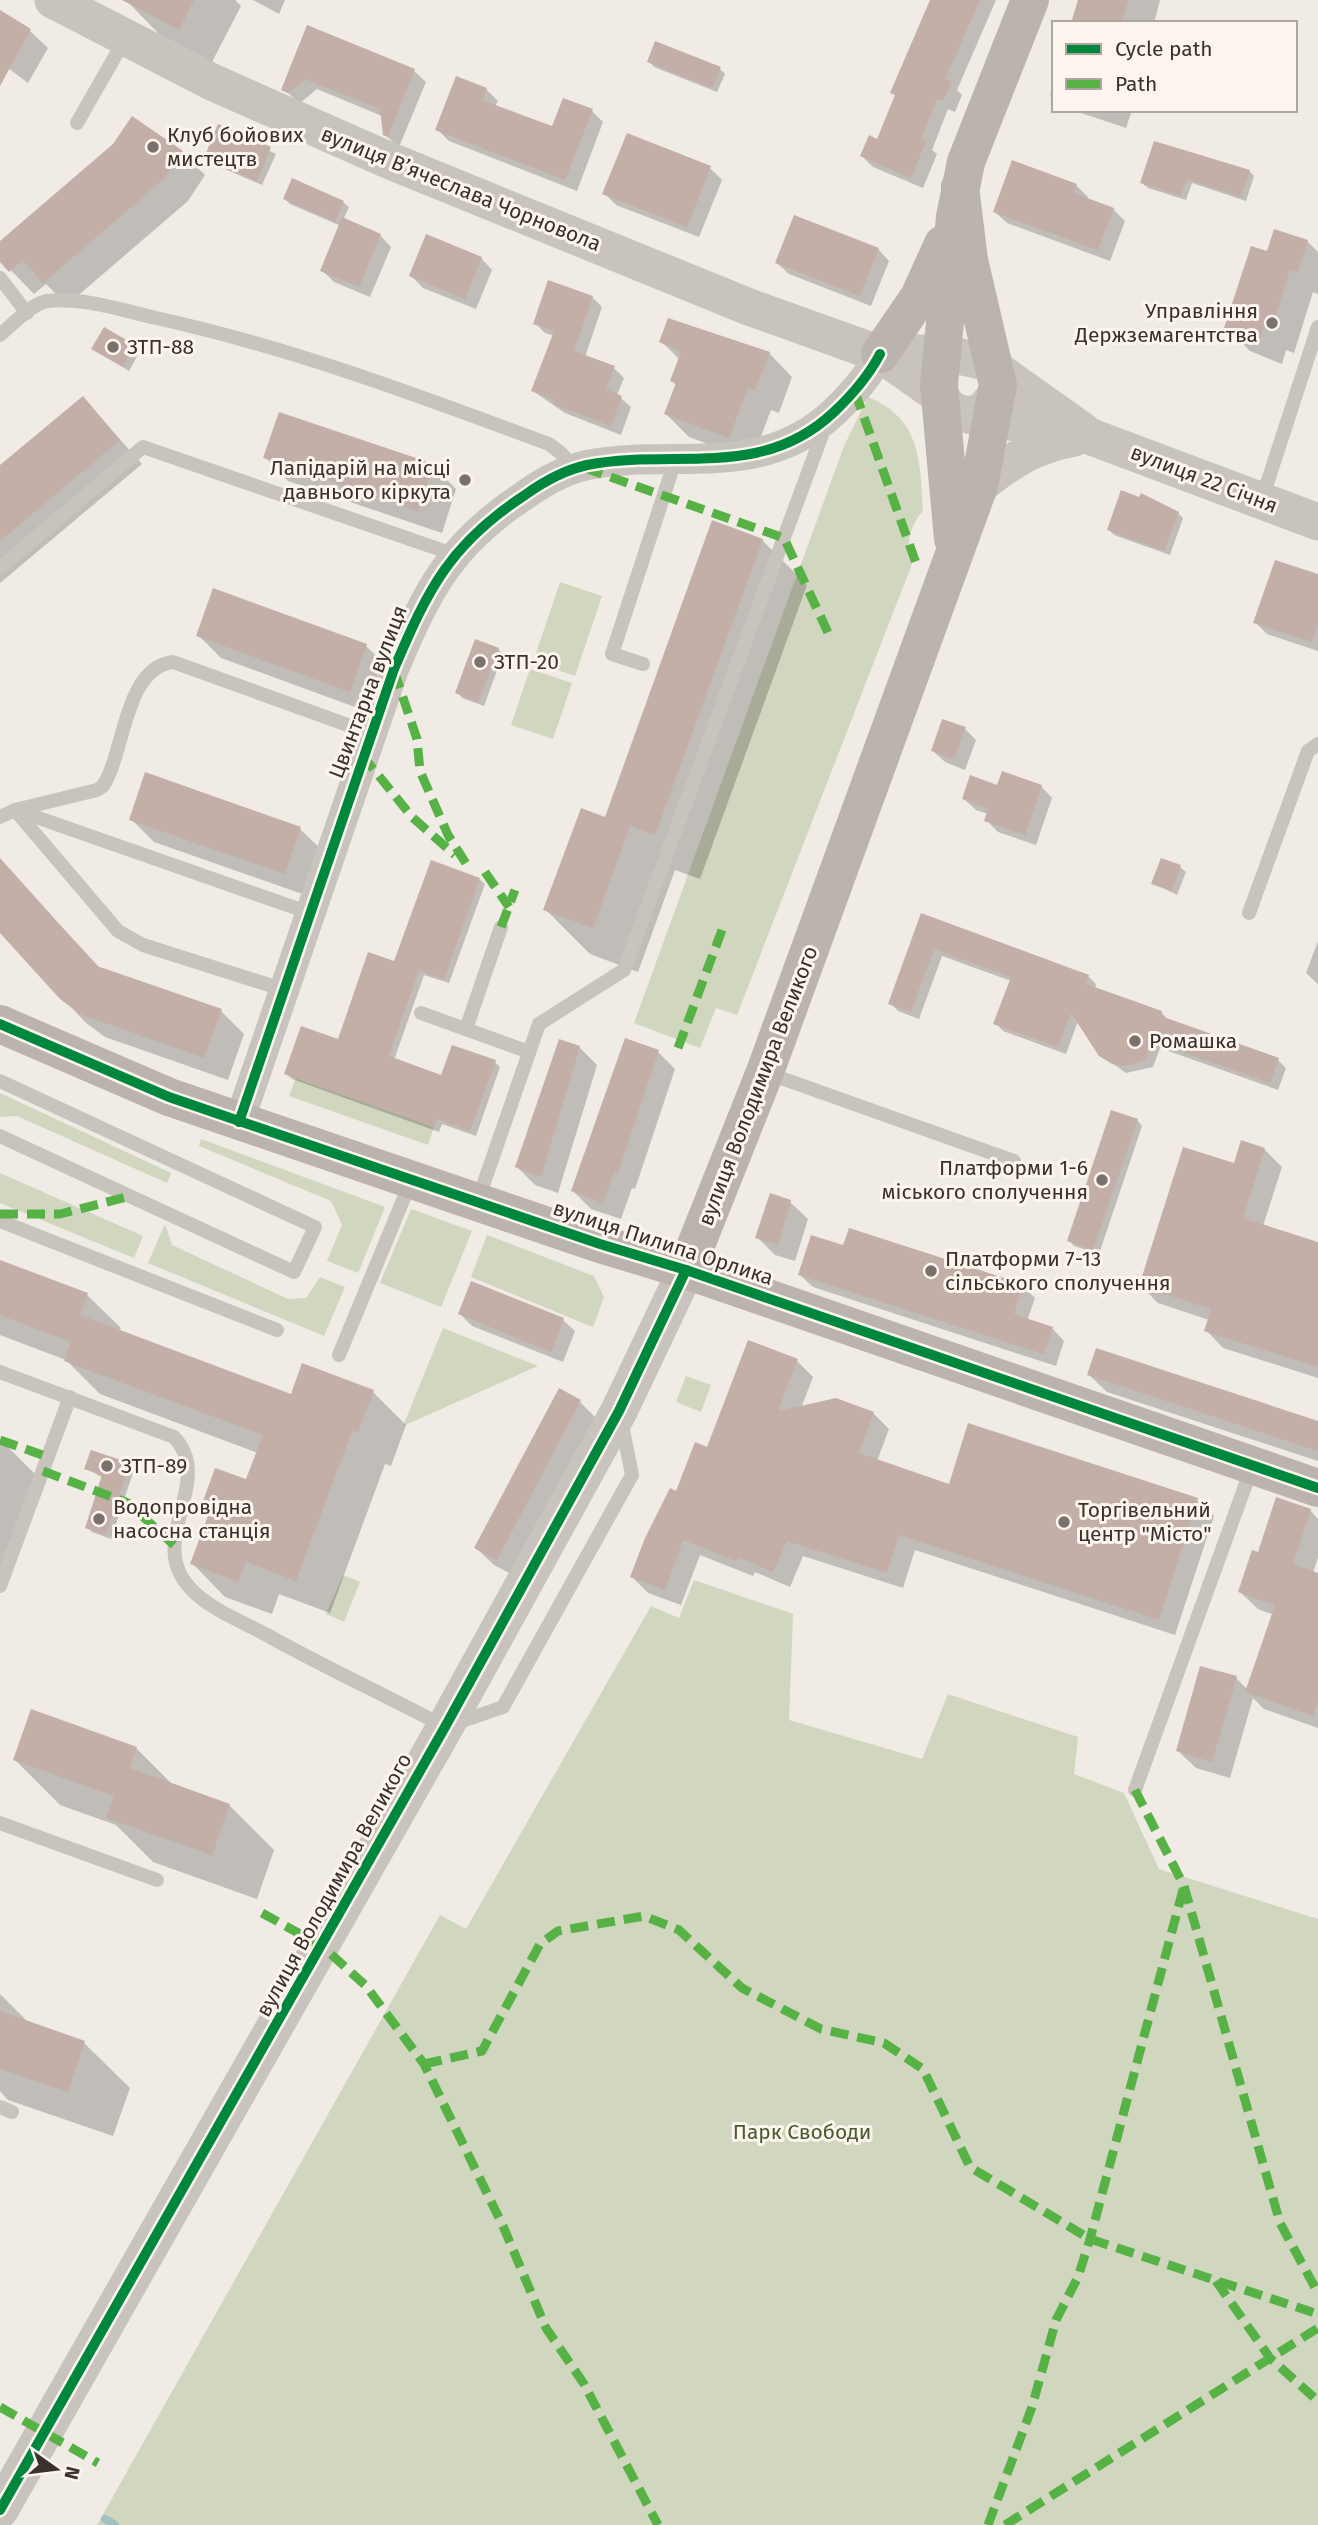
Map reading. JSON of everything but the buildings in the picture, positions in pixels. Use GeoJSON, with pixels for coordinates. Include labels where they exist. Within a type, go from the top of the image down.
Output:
{"type":"FeatureCollection","features":[{"type":"Feature","properties":{"kind":"main road"},"geometry":{"type":"LineString","coordinates":[[880,354],[919,297],[958,202],[966,162],[1030,0]]}},
{"type":"Feature","properties":{"kind":"main road"},"geometry":{"type":"LineString","coordinates":[[953,555],[973,382],[970,260],[958,202]]}},
{"type":"Feature","properties":{"kind":"main road"},"geometry":{"type":"LineString","coordinates":[[958,202],[973,382]]}},
{"type":"Feature","properties":{"kind":"main road","name":"вулиця Володимира Великого"},"geometry":{"type":"LineString","coordinates":[[686,1270],[765,1072],[979,486],[973,382]]}},
{"type":"Feature","properties":{"kind":"main road","name":"вулиця Пилипа Орлика"},"geometry":{"type":"LineString","coordinates":[[0,1024],[169,1097],[239,1122],[686,1270],[1318,1488]]}},
{"type":"Feature","properties":{"kind":"street","name":"вулиця Вʼячеслава Чорновола"},"geometry":{"type":"LineString","coordinates":[[53,0],[237,93],[388,160],[749,307],[880,354]]}},
{"type":"Feature","properties":{"kind":"street"},"geometry":{"type":"LineString","coordinates":[[880,354],[973,382],[1089,436]]}},
{"type":"Feature","properties":{"kind":"street","name":"Цвинтарна вулиця"},"geometry":{"type":"LineString","coordinates":[[239,1122],[370,733],[421,605],[453,554],[503,509],[543,482],[574,469],[614,463],[745,457],[798,438],[829,416],[855,392],[880,354]]}},
{"type":"Feature","properties":{"kind":"street"},"geometry":{"type":"LineString","coordinates":[[973,382],[1089,436]]}},
{"type":"Feature","properties":{"kind":"street"},"geometry":{"type":"LineString","coordinates":[[979,486],[1006,464],[1034,447],[1089,436]]}},
{"type":"Feature","properties":{"kind":"street","name":"вулиця 22 Січня"},"geometry":{"type":"LineString","coordinates":[[1089,436],[1318,522]]}},
{"type":"Feature","properties":{"kind":"street","name":"вулиця Володимира Великого"},"geometry":{"type":"LineString","coordinates":[[0,2511],[445,1727],[619,1411],[686,1270]]}},
{"type":"Feature","properties":{"kind":"lane"},"geometry":{"type":"LineString","coordinates":[[77,122],[125,38]]}},
{"type":"Feature","properties":{"kind":"lane"},"geometry":{"type":"LineString","coordinates":[[0,278],[27,313]]}},
{"type":"Feature","properties":{"kind":"lane"},"geometry":{"type":"LineString","coordinates":[[0,335],[44,302],[86,302],[276,347],[357,373],[550,444],[574,469]]}},
{"type":"Feature","properties":{"kind":"lane"},"geometry":{"type":"LineString","coordinates":[[1262,500],[1318,327]]}},
{"type":"Feature","properties":{"kind":"lane"},"geometry":{"type":"LineString","coordinates":[[478,1201],[539,1024],[624,970],[829,416]]}},
{"type":"Feature","properties":{"kind":"lane"},"geometry":{"type":"LineString","coordinates":[[0,569],[143,447],[453,554]]}},
{"type":"Feature","properties":{"kind":"lane"},"geometry":{"type":"LineString","coordinates":[[643,664],[612,654],[675,461]]}},
{"type":"Feature","properties":{"kind":"lane"},"geometry":{"type":"LineString","coordinates":[[0,818],[15,810],[103,786],[138,690],[151,670],[160,664],[173,662],[370,733]]}},
{"type":"Feature","properties":{"kind":"lane"},"geometry":{"type":"LineString","coordinates":[[1249,913],[1308,751],[1318,744]]}},
{"type":"Feature","properties":{"kind":"lane"},"geometry":{"type":"LineString","coordinates":[[15,810],[310,913]]}},
{"type":"Feature","properties":{"kind":"lane"},"geometry":{"type":"LineString","coordinates":[[15,810],[118,932],[143,945],[285,990]]}},
{"type":"Feature","properties":{"kind":"lane"},"geometry":{"type":"LineString","coordinates":[[466,1029],[501,927]]}},
{"type":"Feature","properties":{"kind":"lane"},"geometry":{"type":"LineString","coordinates":[[421,1013],[529,1052]]}},
{"type":"Feature","properties":{"kind":"lane"},"geometry":{"type":"LineString","coordinates":[[765,1072],[1014,1161]]}},
{"type":"Feature","properties":{"kind":"lane"},"geometry":{"type":"LineString","coordinates":[[0,1081],[315,1227],[294,1272],[0,1136]]}},
{"type":"Feature","properties":{"kind":"lane"},"geometry":{"type":"LineString","coordinates":[[339,1355],[412,1179]]}},
{"type":"Feature","properties":{"kind":"lane"},"geometry":{"type":"LineString","coordinates":[[0,1221],[276,1330]]}},
{"type":"Feature","properties":{"kind":"lane"},"geometry":{"type":"LineString","coordinates":[[0,1372],[174,1437],[186,1450],[189,1466],[174,1545],[177,1564],[184,1581],[197,1595],[295,1651],[445,1727]]}},
{"type":"Feature","properties":{"kind":"lane"},"geometry":{"type":"LineString","coordinates":[[0,1587],[70,1397]]}},
{"type":"Feature","properties":{"kind":"lane"},"geometry":{"type":"LineString","coordinates":[[1135,1790],[1252,1467]]}},
{"type":"Feature","properties":{"kind":"lane"},"geometry":{"type":"LineString","coordinates":[[0,1823],[158,1881]]}},
{"type":"Feature","properties":{"kind":"green space"},"geometry":{"type":"Polygon","coordinates":[[[868,397],[899,417],[908,429],[918,458],[923,511],[914,523],[910,536],[912,564],[737,1015],[716,1008],[700,1048],[634,1023],[844,446],[868,397]]]}},
{"type":"Feature","properties":{"kind":"green space"},"geometry":{"type":"Polygon","coordinates":[[[560,582],[602,596],[575,676],[533,662],[560,582]]]}},
{"type":"Feature","properties":{"kind":"green space"},"geometry":{"type":"Polygon","coordinates":[[[530,669],[572,683],[553,739],[511,725],[530,669]]]}},
{"type":"Feature","properties":{"kind":"green space"},"geometry":{"type":"Polygon","coordinates":[[[296,1078],[434,1127],[428,1145],[289,1096],[296,1078]]]}},
{"type":"Feature","properties":{"kind":"green space"},"geometry":{"type":"Polygon","coordinates":[[[0,1093],[171,1173],[167,1183],[17,1116],[0,1117],[0,1093]]]}},
{"type":"Feature","properties":{"kind":"green space"},"geometry":{"type":"Polygon","coordinates":[[[201,1139],[385,1207],[358,1273],[327,1261],[342,1225],[331,1201],[199,1146],[201,1139]]]}},
{"type":"Feature","properties":{"kind":"green space"},"geometry":{"type":"Polygon","coordinates":[[[0,1173],[143,1236],[134,1258],[0,1203],[0,1173]]]}},
{"type":"Feature","properties":{"kind":"green space"},"geometry":{"type":"Polygon","coordinates":[[[411,1209],[472,1231],[441,1307],[380,1283],[411,1209]]]}},
{"type":"Feature","properties":{"kind":"green space"},"geometry":{"type":"Polygon","coordinates":[[[165,1224],[172,1245],[288,1299],[306,1298],[320,1277],[345,1287],[324,1336],[148,1263],[165,1224]]]}},
{"type":"Feature","properties":{"kind":"green space"},"geometry":{"type":"Polygon","coordinates":[[[487,1235],[594,1276],[604,1297],[593,1327],[471,1277],[487,1235]]]}},
{"type":"Feature","properties":{"kind":"green space"},"geometry":{"type":"Polygon","coordinates":[[[443,1328],[538,1366],[403,1426],[443,1328]]]}},
{"type":"Feature","properties":{"kind":"green space"},"geometry":{"type":"Polygon","coordinates":[[[686,1376],[711,1385],[701,1412],[676,1402],[686,1376]]]}},
{"type":"Feature","properties":{"kind":"green space"},"geometry":{"type":"Polygon","coordinates":[[[343,1575],[360,1582],[344,1622],[326,1614],[343,1575]]]}},
{"type":"Feature","properties":{"kind":"green space","name":"Парк Свободи"},"geometry":{"type":"Polygon","coordinates":[[[694,1580],[793,1614],[789,1720],[922,1759],[948,1694],[1078,1737],[1074,1774],[1124,1793],[1159,1869],[1318,1919],[1318,2525],[97,2525],[440,1915],[466,1929],[651,1606],[679,1618],[694,1580]]]}},
{"type":"Feature","properties":{"kind":"waterway"},"geometry":{"type":"LineString","coordinates":[[105,2519],[115,2525]]}},
{"type":"Feature","properties":{"kind":"marked path"},"geometry":{"type":"LineString","coordinates":[[855,392],[916,563]]}},
{"type":"Feature","properties":{"kind":"marked path"},"geometry":{"type":"LineString","coordinates":[[585,468],[784,538],[831,639]]}},
{"type":"Feature","properties":{"kind":"marked path"},"geometry":{"type":"LineString","coordinates":[[394,671],[417,739],[420,771],[448,835],[467,865]]}},
{"type":"Feature","properties":{"kind":"marked path"},"geometry":{"type":"LineString","coordinates":[[362,755],[412,817],[455,855]]}},
{"type":"Feature","properties":{"kind":"marked path"},"geometry":{"type":"LineString","coordinates":[[485,872],[509,907]]}},
{"type":"Feature","properties":{"kind":"marked path"},"geometry":{"type":"LineString","coordinates":[[501,927],[515,890]]}},
{"type":"Feature","properties":{"kind":"marked path"},"geometry":{"type":"LineString","coordinates":[[678,1048],[722,930]]}},
{"type":"Feature","properties":{"kind":"marked path"},"geometry":{"type":"LineString","coordinates":[[0,1214],[60,1214],[130,1196]]}},
{"type":"Feature","properties":{"kind":"marked path"},"geometry":{"type":"LineString","coordinates":[[0,1440],[48,1457]]}},
{"type":"Feature","properties":{"kind":"marked path"},"geometry":{"type":"LineString","coordinates":[[43,1471],[128,1503],[174,1545]]}},
{"type":"Feature","properties":{"kind":"marked path"},"geometry":{"type":"LineString","coordinates":[[1135,1790],[1184,1886],[1280,2223],[1318,2293]]}},
{"type":"Feature","properties":{"kind":"marked path"},"geometry":{"type":"LineString","coordinates":[[988,2525],[1032,2407],[1056,2320],[1078,2277],[1090,2239],[1184,1886]]}},
{"type":"Feature","properties":{"kind":"marked path"},"geometry":{"type":"LineString","coordinates":[[262,1913],[322,1946],[366,1986],[424,2064],[503,2226],[546,2328],[584,2384],[658,2525]]}},
{"type":"Feature","properties":{"kind":"marked path"},"geometry":{"type":"LineString","coordinates":[[424,2064],[482,2051],[540,1944],[558,1931],[644,1916],[679,1930],[742,1988],[821,2029],[884,2043],[923,2069],[970,2167],[1090,2239],[1318,2314]]}},
{"type":"Feature","properties":{"kind":"marked path"},"geometry":{"type":"LineString","coordinates":[[1216,2281],[1270,2358],[1318,2401]]}},
{"type":"Feature","properties":{"kind":"marked path"},"geometry":{"type":"LineString","coordinates":[[1005,2525],[1318,2328]]}},
{"type":"Feature","properties":{"kind":"marked path"},"geometry":{"type":"LineString","coordinates":[[0,2407],[98,2463]]}},
{"type":"Feature","properties":{"kind":"cycle path"},"geometry":{"type":"LineString","coordinates":[[239,1122],[394,669],[418,615],[444,570],[460,550],[499,513],[554,477],[579,467],[620,461],[747,455],[777,447],[806,433],[834,412],[860,385],[880,354]]}},
{"type":"Feature","properties":{"kind":"cycle path"},"geometry":{"type":"LineString","coordinates":[[0,1024],[169,1097],[600,1244],[686,1270],[1318,1488]]}},
{"type":"Feature","properties":{"kind":"cycle path"},"geometry":{"type":"LineString","coordinates":[[0,2510],[445,1727],[619,1411],[686,1270]]}},
{"type":"Feature","properties":{"kind":"place","name":"Клуб бойових мистецтв"},"geometry":{"type":"Point","coordinates":[153,147]}},
{"type":"Feature","properties":{"kind":"place","name":"Управління Держземагентства"},"geometry":{"type":"Point","coordinates":[1272,323]}},
{"type":"Feature","properties":{"kind":"place","name":"ЗТП-88"},"geometry":{"type":"Point","coordinates":[113,347]}},
{"type":"Feature","properties":{"kind":"place","name":"Лапідарій на місці давнього кіркута"},"geometry":{"type":"Point","coordinates":[465,480]}},
{"type":"Feature","properties":{"kind":"place","name":"ЗТП-20"},"geometry":{"type":"Point","coordinates":[480,662]}},
{"type":"Feature","properties":{"kind":"place","name":"Ромашка"},"geometry":{"type":"Point","coordinates":[1135,1041]}},
{"type":"Feature","properties":{"kind":"place","name":"Платформи 1-6 міського сполучення"},"geometry":{"type":"Point","coordinates":[1102,1180]}},
{"type":"Feature","properties":{"kind":"place","name":"Платформи 7-13 сільського сполучення"},"geometry":{"type":"Point","coordinates":[931,1271]}},
{"type":"Feature","properties":{"kind":"place","name":"ЗТП-89"},"geometry":{"type":"Point","coordinates":[107,1466]}},
{"type":"Feature","properties":{"kind":"place","name":"Водопровідна насосна станція"},"geometry":{"type":"Point","coordinates":[99,1519]}},
{"type":"Feature","properties":{"kind":"place","name":"Торгівельний центр \"Місто\""},"geometry":{"type":"Point","coordinates":[1064,1522]}}]}
